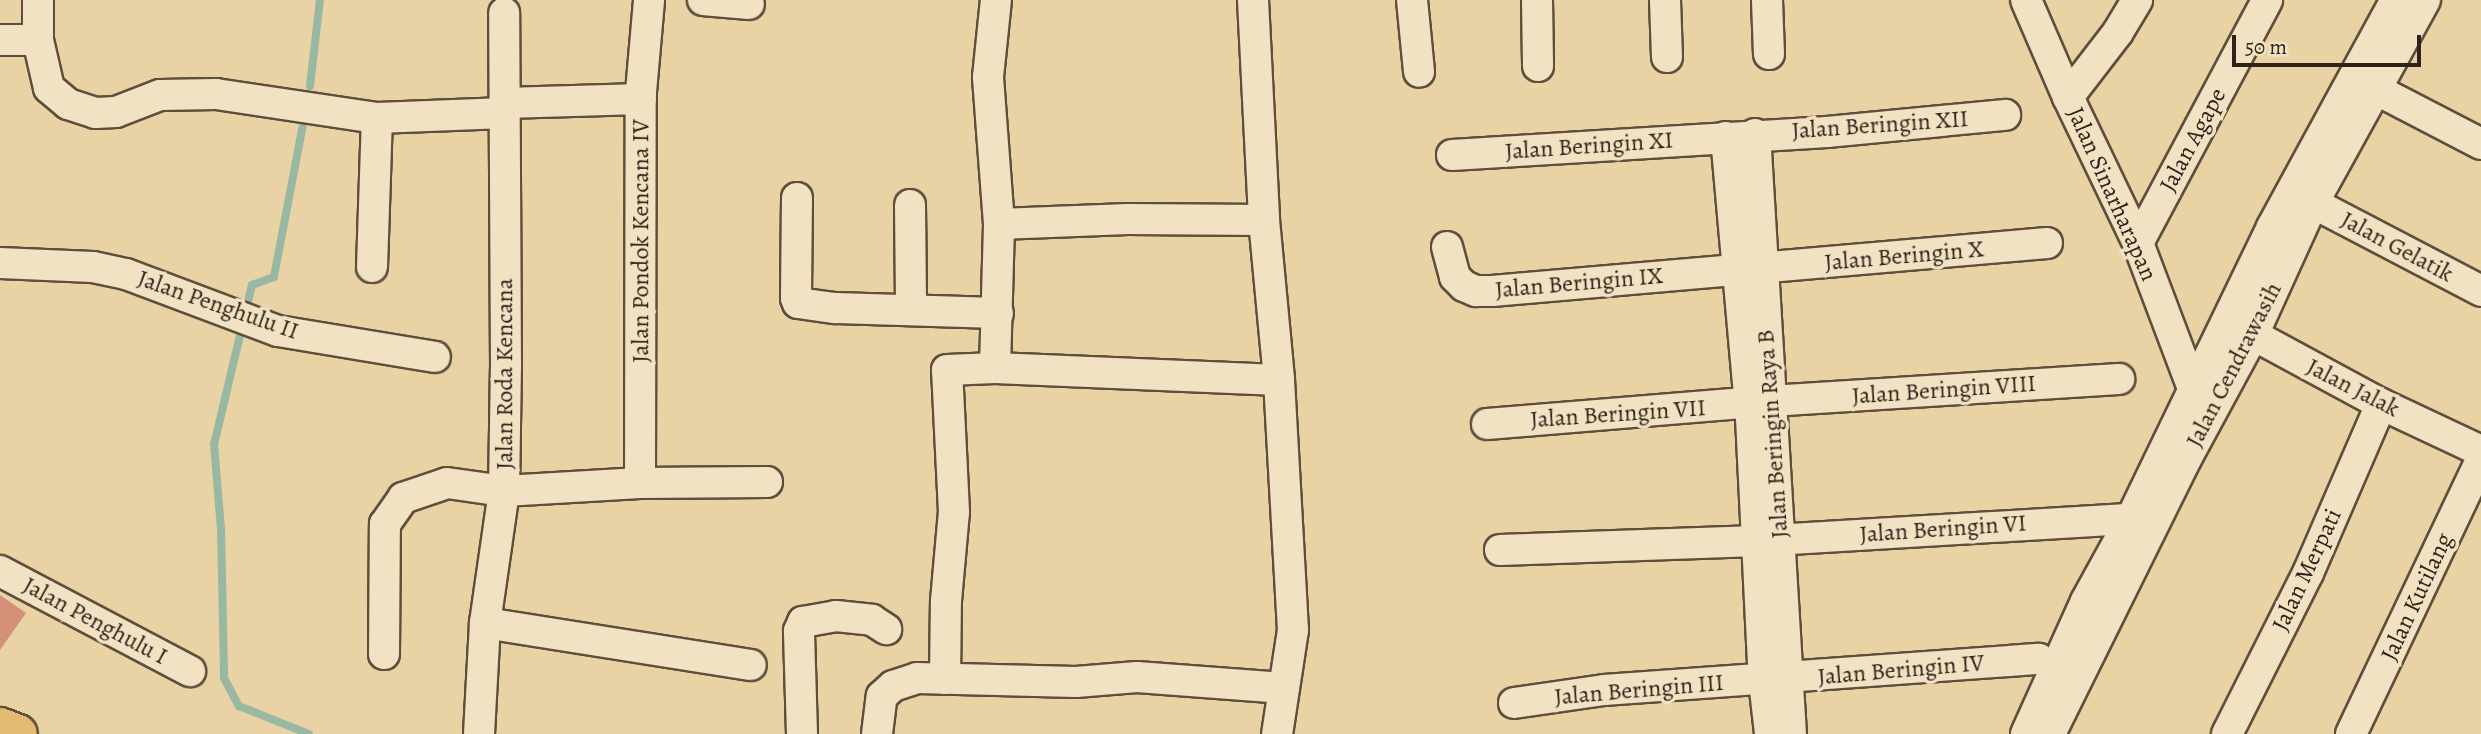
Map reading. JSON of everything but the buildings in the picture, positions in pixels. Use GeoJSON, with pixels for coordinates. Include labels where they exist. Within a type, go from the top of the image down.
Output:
{"type":"FeatureCollection","features":[{"type":"Feature","properties":{"kind":"main road"},"geometry":{"type":"LineString","coordinates":[[0,727],[18,734]]}},
{"type":"Feature","properties":{"kind":"street"},"geometry":{"type":"LineString","coordinates":[[38,0],[38,40],[49,88],[68,104],[96,113],[116,112],[160,95],[216,94],[377,118],[641,99]]}},
{"type":"Feature","properties":{"kind":"street","name":"Jalan Pondok Kencana IV"},"geometry":{"type":"LineString","coordinates":[[640,483],[641,99],[649,0]]}},
{"type":"Feature","properties":{"kind":"street"},"geometry":{"type":"LineString","coordinates":[[702,0],[749,4]]}},
{"type":"Feature","properties":{"kind":"street"},"geometry":{"type":"LineString","coordinates":[[995,368],[999,224],[988,77],[996,0]]}},
{"type":"Feature","properties":{"kind":"street"},"geometry":{"type":"LineString","coordinates":[[1253,0],[1264,220],[1279,380],[1293,629],[1277,734]]}},
{"type":"Feature","properties":{"kind":"street"},"geometry":{"type":"LineString","coordinates":[[1412,0],[1419,72]]}},
{"type":"Feature","properties":{"kind":"street"},"geometry":{"type":"LineString","coordinates":[[1537,0],[1538,66]]}},
{"type":"Feature","properties":{"kind":"street"},"geometry":{"type":"LineString","coordinates":[[1665,0],[1667,57]]}},
{"type":"Feature","properties":{"kind":"street"},"geometry":{"type":"LineString","coordinates":[[1767,0],[1769,54]]}},
{"type":"Feature","properties":{"kind":"street","name":"Jalan Sinarharapan"},"geometry":{"type":"LineString","coordinates":[[2026,0],[2068,97],[2138,243],[2198,402]]}},
{"type":"Feature","properties":{"kind":"street"},"geometry":{"type":"LineString","coordinates":[[2068,97],[2118,32],[2137,0]]}},
{"type":"Feature","properties":{"kind":"street","name":"Jalan Agape"},"geometry":{"type":"LineString","coordinates":[[2138,243],[2267,0]]}},
{"type":"Feature","properties":{"kind":"street","name":"Jalan Cendrawasih"},"geometry":{"type":"LineString","coordinates":[[2050,734],[2138,554],[2227,321],[2273,228],[2396,0]]}},
{"type":"Feature","properties":{"kind":"street","name":"Jalan Cendrawasih"},"geometry":{"type":"LineString","coordinates":[[2026,734],[2086,601],[2130,519],[2198,402],[2253,335],[2313,203],[2425,0]]}},
{"type":"Feature","properties":{"kind":"street","name":"Jalan Roda Kencana"},"geometry":{"type":"LineString","coordinates":[[479,734],[485,623],[503,491],[504,12]]}},
{"type":"Feature","properties":{"kind":"street"},"geometry":{"type":"LineString","coordinates":[[0,40],[38,40]]}},
{"type":"Feature","properties":{"kind":"street"},"geometry":{"type":"LineString","coordinates":[[2377,90],[2481,144]]}},
{"type":"Feature","properties":{"kind":"street","name":"Jalan Beringin XII"},"geometry":{"type":"LineString","coordinates":[[1740,136],[1827,132],[2005,115]]}},
{"type":"Feature","properties":{"kind":"street"},"geometry":{"type":"LineString","coordinates":[[372,267],[377,118]]}},
{"type":"Feature","properties":{"kind":"street","name":"Jalan Beringin XI"},"geometry":{"type":"LineString","coordinates":[[1452,155],[1740,136]]}},
{"type":"Feature","properties":{"kind":"street","name":"Jalan Beringin Raya B"},"geometry":{"type":"LineString","coordinates":[[1740,136],[1775,680],[1791,734]]}},
{"type":"Feature","properties":{"kind":"street"},"geometry":{"type":"LineString","coordinates":[[797,198],[798,303],[835,308],[911,308],[998,313]]}},
{"type":"Feature","properties":{"kind":"street","name":"Jalan Gelatik"},"geometry":{"type":"LineString","coordinates":[[2313,203],[2481,291]]}},
{"type":"Feature","properties":{"kind":"street"},"geometry":{"type":"LineString","coordinates":[[910,205],[911,308]]}},
{"type":"Feature","properties":{"kind":"street"},"geometry":{"type":"LineString","coordinates":[[999,224],[1140,219],[1264,220]]}},
{"type":"Feature","properties":{"kind":"street","name":"Jalan Beringin X"},"geometry":{"type":"LineString","coordinates":[[1750,268],[2047,243]]}},
{"type":"Feature","properties":{"kind":"street","name":"Jalan Beringin IX"},"geometry":{"type":"LineString","coordinates":[[1447,247],[1455,277],[1464,286],[1476,291],[1750,268]]}},
{"type":"Feature","properties":{"kind":"street","name":"Jalan Penghulu II"},"geometry":{"type":"LineString","coordinates":[[0,263],[81,266],[115,272],[244,319],[344,343],[435,357]]}},
{"type":"Feature","properties":{"kind":"street","name":"Jalan Jalak"},"geometry":{"type":"LineString","coordinates":[[2227,321],[2381,404],[2481,451]]}},
{"type":"Feature","properties":{"kind":"street"},"geometry":{"type":"LineString","coordinates":[[945,679],[946,601],[954,512],[947,370],[995,368],[1279,380]]}},
{"type":"Feature","properties":{"kind":"street","name":"Jalan Beringin VIII"},"geometry":{"type":"LineString","coordinates":[[1758,403],[2119,379]]}},
{"type":"Feature","properties":{"kind":"street","name":"Jalan Beringin VII"},"geometry":{"type":"LineString","coordinates":[[1488,424],[1758,403]]}},
{"type":"Feature","properties":{"kind":"street","name":"Jalan Merpati"},"geometry":{"type":"LineString","coordinates":[[2227,734],[2308,573],[2381,404]]}},
{"type":"Feature","properties":{"kind":"street","name":"Jalan Kutilang"},"geometry":{"type":"LineString","coordinates":[[2351,734],[2481,460]]}},
{"type":"Feature","properties":{"kind":"street"},"geometry":{"type":"LineString","coordinates":[[384,654],[385,524],[403,498],[447,483],[503,491],[640,483],[767,482]]}},
{"type":"Feature","properties":{"kind":"street","name":"Jalan Beringin VI"},"geometry":{"type":"LineString","coordinates":[[1768,541],[2130,519]]}},
{"type":"Feature","properties":{"kind":"street"},"geometry":{"type":"LineString","coordinates":[[1500,550],[1768,541]]}},
{"type":"Feature","properties":{"kind":"street","name":"Jalan Penghulu I"},"geometry":{"type":"LineString","coordinates":[[0,571],[190,671]]}},
{"type":"Feature","properties":{"kind":"street"},"geometry":{"type":"LineString","coordinates":[[802,734],[799,631],[803,622],[836,617],[872,620],[886,629]]}},
{"type":"Feature","properties":{"kind":"street"},"geometry":{"type":"LineString","coordinates":[[485,623],[751,665]]}},
{"type":"Feature","properties":{"kind":"street","name":"Jalan Beringin IV"},"geometry":{"type":"LineString","coordinates":[[1775,680],[2039,659]]}},
{"type":"Feature","properties":{"kind":"street"},"geometry":{"type":"LineString","coordinates":[[877,734],[882,696],[893,686],[917,678],[1076,682],[1137,677],[1284,688]]}},
{"type":"Feature","properties":{"kind":"street"},"geometry":{"type":"LineString","coordinates":[[1770,734],[1775,680]]}},
{"type":"Feature","properties":{"kind":"street","name":"Jalan Beringin III"},"geometry":{"type":"LineString","coordinates":[[1514,703],[1604,690],[1775,680]]}},
{"type":"Feature","properties":{"kind":"waterway"},"geometry":{"type":"LineString","coordinates":[[310,86],[320,0]]}},
{"type":"Feature","properties":{"kind":"waterway"},"geometry":{"type":"LineString","coordinates":[[305,114],[274,277],[252,285],[214,444],[221,529],[224,678],[239,706],[309,734]]}}]}
